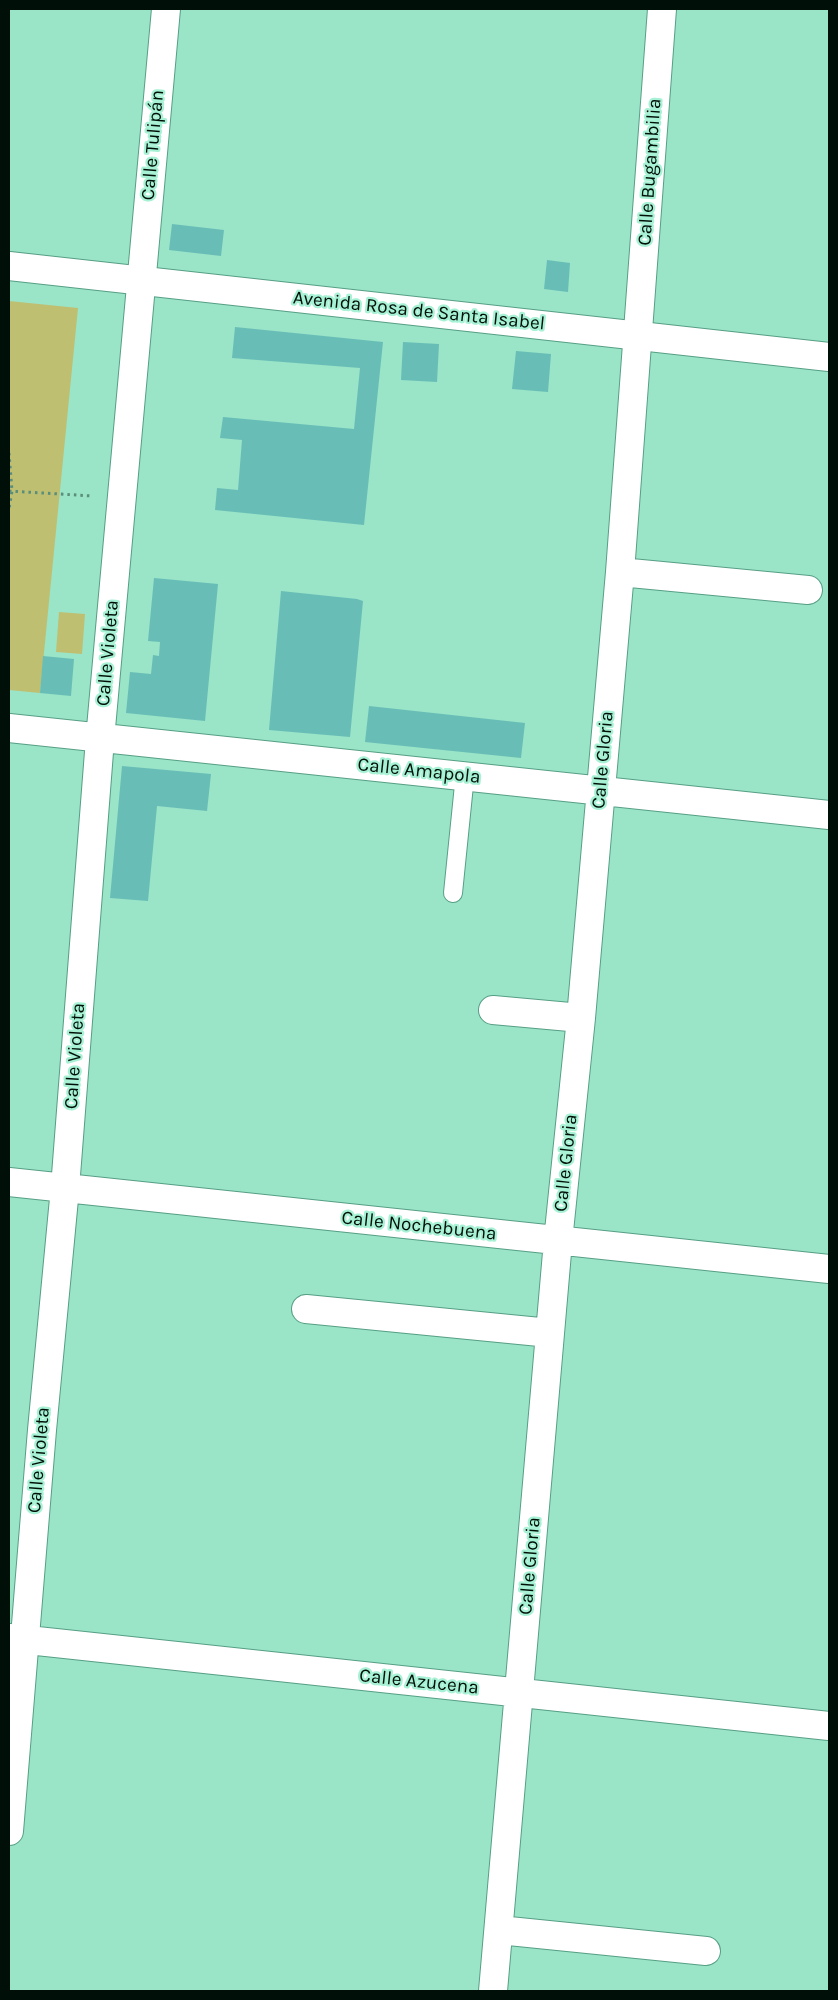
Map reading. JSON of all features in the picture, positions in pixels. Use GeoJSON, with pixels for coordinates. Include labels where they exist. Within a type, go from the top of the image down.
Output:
{"type":"FeatureCollection","features":[{"type":"Feature","properties":{"kind":"street","name":"Calle Tulipán"},"geometry":{"type":"LineString","coordinates":[[141,281],[166,9]]}},
{"type":"Feature","properties":{"kind":"street","name":"Calle Bugambilia"},"geometry":{"type":"LineString","coordinates":[[637,335],[662,9]]}},
{"type":"Feature","properties":{"kind":"street","name":"Avenida Rosa de Santa Isabel"},"geometry":{"type":"LineString","coordinates":[[9,266],[829,357]]}},
{"type":"Feature","properties":{"kind":"street","name":"Calle Violeta"},"geometry":{"type":"LineString","coordinates":[[9,1831],[16,1639],[65,1188],[100,739],[141,281]]}},
{"type":"Feature","properties":{"kind":"street","name":"Calle Gloria"},"geometry":{"type":"LineString","coordinates":[[493,1991],[558,1241],[581,1018],[620,572],[637,335]]}},
{"type":"Feature","properties":{"kind":"street"},"geometry":{"type":"LineString","coordinates":[[620,572],[808,590]]}},
{"type":"Feature","properties":{"kind":"street","name":"Calle Amapola"},"geometry":{"type":"LineString","coordinates":[[9,728],[829,815]]}},
{"type":"Feature","properties":{"kind":"street"},"geometry":{"type":"LineString","coordinates":[[493,1010],[581,1018]]}},
{"type":"Feature","properties":{"kind":"street","name":"Calle Nochebuena"},"geometry":{"type":"LineString","coordinates":[[9,1182],[829,1269]]}},
{"type":"Feature","properties":{"kind":"street"},"geometry":{"type":"LineString","coordinates":[[306,1309],[550,1333]]}},
{"type":"Feature","properties":{"kind":"street","name":"Calle Azucena"},"geometry":{"type":"LineString","coordinates":[[16,1639],[829,1726]]}},
{"type":"Feature","properties":{"kind":"street"},"geometry":{"type":"LineString","coordinates":[[499,1930],[706,1951]]}},
{"type":"Feature","properties":{"kind":"lane"},"geometry":{"type":"LineString","coordinates":[[453,893],[465,775]]}},
{"type":"Feature","properties":{"kind":"path"},"geometry":{"type":"LineString","coordinates":[[9,453],[9,509]]}},
{"type":"Feature","properties":{"kind":"path"},"geometry":{"type":"LineString","coordinates":[[10,491],[123,498]]}},
{"type":"Feature","properties":{"kind":"shaded area"},"geometry":{"type":"Polygon","coordinates":[[[9,301],[78,308],[40,693],[9,690],[9,301]]]}},
{"type":"Feature","properties":{"kind":"shaded area"},"geometry":{"type":"Polygon","coordinates":[[[59,612],[85,614],[82,654],[56,652],[59,612]]]}},
{"type":"Feature","properties":{"kind":"building"},"geometry":{"type":"Polygon","coordinates":[[[172,224],[224,230],[221,256],[169,250],[172,224]]]}},
{"type":"Feature","properties":{"kind":"building"},"geometry":{"type":"Polygon","coordinates":[[[547,260],[570,263],[568,292],[544,289],[547,260]]]}},
{"type":"Feature","properties":{"kind":"building"},"geometry":{"type":"Polygon","coordinates":[[[235,327],[383,342],[364,525],[215,510],[217,488],[238,490],[242,440],[220,438],[223,417],[354,429],[360,368],[232,358],[235,327]]]}},
{"type":"Feature","properties":{"kind":"building"},"geometry":{"type":"Polygon","coordinates":[[[403,342],[439,344],[437,382],[401,380],[403,342]]]}},
{"type":"Feature","properties":{"kind":"building"},"geometry":{"type":"Polygon","coordinates":[[[516,351],[551,354],[548,392],[512,389],[516,351]]]}},
{"type":"Feature","properties":{"kind":"building"},"geometry":{"type":"Polygon","coordinates":[[[154,578],[218,584],[205,721],[126,713],[130,672],[151,674],[153,655],[159,656],[160,642],[148,641],[154,578]]]}},
{"type":"Feature","properties":{"kind":"building"},"geometry":{"type":"Polygon","coordinates":[[[281,591],[363,601],[350,737],[269,730],[281,591]]]}},
{"type":"Feature","properties":{"kind":"building"},"geometry":{"type":"Polygon","coordinates":[[[43,656],[74,659],[71,696],[40,693],[43,656]]]}},
{"type":"Feature","properties":{"kind":"building"},"geometry":{"type":"Polygon","coordinates":[[[369,706],[525,723],[521,758],[365,742],[369,706]]]}},
{"type":"Feature","properties":{"kind":"building"},"geometry":{"type":"Polygon","coordinates":[[[122,766],[211,774],[207,811],[157,806],[148,901],[110,898],[122,766]]]}}]}
